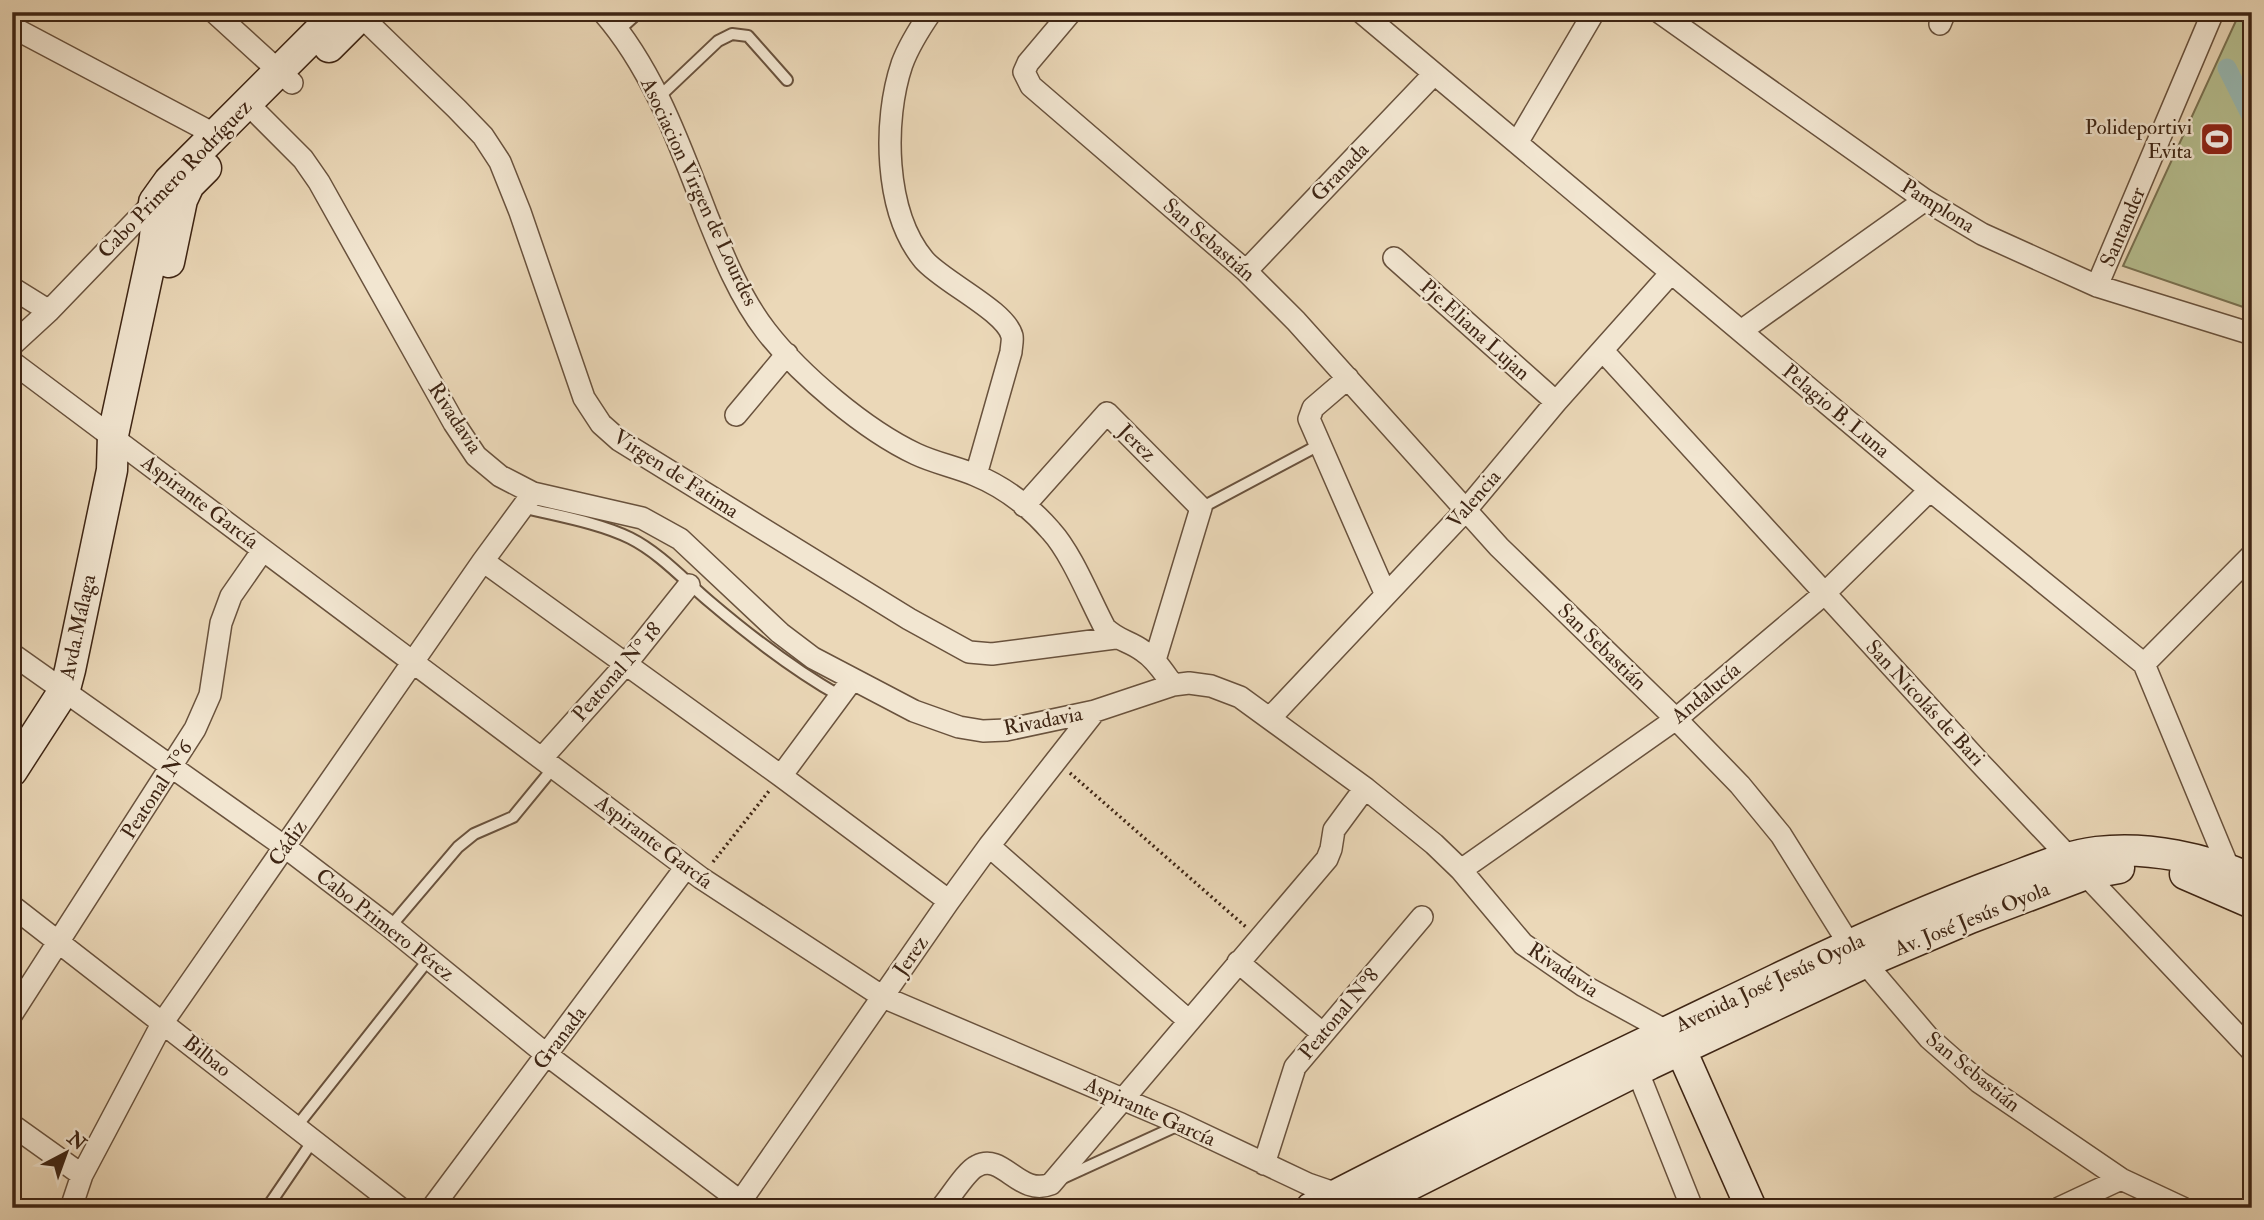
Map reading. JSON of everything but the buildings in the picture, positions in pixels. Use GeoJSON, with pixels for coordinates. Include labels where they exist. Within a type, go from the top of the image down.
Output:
{"type":"FeatureCollection","features":[{"type":"Feature","properties":{"kind":"street"},"geometry":{"type":"LineString","coordinates":[[215,12],[286,77]]}},
{"type":"Feature","properties":{"kind":"street","name":"Asociacion Virgen de Lourdes"},"geometry":{"type":"LineString","coordinates":[[603,12],[619,30],[659,97],[724,258],[766,331],[840,405],[887,439],[918,455],[976,475],[1003,489],[1024,506],[1052,532],[1105,628],[1115,638],[1142,649],[1173,685]]}},
{"type":"Feature","properties":{"kind":"street"},"geometry":{"type":"LineString","coordinates":[[931,12],[917,32],[902,64],[894,99],[890,142],[894,189],[898,212],[910,240],[925,261],[1006,323],[1012,337],[1011,352],[976,475]]}},
{"type":"Feature","properties":{"kind":"street","name":"San Sebastián"},"geometry":{"type":"LineString","coordinates":[[1071,12],[1028,63],[1024,72],[1031,86],[1246,271],[1348,378],[1465,511],[1740,785],[1781,835],[1857,953],[1929,1038],[1979,1082],[2122,1179],[2183,1208]]}},
{"type":"Feature","properties":{"kind":"street","name":"Pelagio B. Luna"},"geometry":{"type":"LineString","coordinates":[[1362,12],[1930,490],[2144,664],[2240,874]]}},
{"type":"Feature","properties":{"kind":"street"},"geometry":{"type":"LineString","coordinates":[[1517,143],[1594,12]]}},
{"type":"Feature","properties":{"kind":"street","name":"Pamplona"},"geometry":{"type":"LineString","coordinates":[[1659,12],[1926,200],[1982,233],[2098,286],[2252,334]]}},
{"type":"Feature","properties":{"kind":"street","name":"Santander"},"geometry":{"type":"LineString","coordinates":[[2098,286],[2213,12]]}},
{"type":"Feature","properties":{"kind":"street","name":"Cabo Primero Rodríguez"},"geometry":{"type":"LineString","coordinates":[[189,185],[253,109],[354,13]]}},
{"type":"Feature","properties":{"kind":"street","name":"Virgen de Fatima"},"geometry":{"type":"LineString","coordinates":[[354,13],[457,109],[483,136],[500,162],[584,398],[601,424],[619,440],[909,619],[970,652],[992,654],[1115,638]]}},
{"type":"Feature","properties":{"kind":"street"},"geometry":{"type":"LineString","coordinates":[[12,27],[216,135]]}},
{"type":"Feature","properties":{"kind":"street","name":"Granada"},"geometry":{"type":"LineString","coordinates":[[1246,271],[1434,74]]}},
{"type":"Feature","properties":{"kind":"street","name":"Cabo Primero Rodríguez"},"geometry":{"type":"LineString","coordinates":[[12,345],[49,311],[154,202],[169,181],[216,135],[253,109]]}},
{"type":"Feature","properties":{"kind":"street","name":"Rivadavia"},"geometry":{"type":"LineString","coordinates":[[253,109],[303,159],[319,182],[453,423],[477,456],[527,500],[621,511],[663,528],[680,539],[780,633],[813,657],[846,688],[959,727],[983,731],[1006,730],[1095,711],[1173,685],[1189,683],[1211,686],[1240,697],[1365,788],[1434,844],[1461,870],[1523,944],[1584,986],[1674,1041]]}},
{"type":"Feature","properties":{"kind":"street","name":"Avda.Málaga"},"geometry":{"type":"LineString","coordinates":[[12,771],[65,689],[118,451],[182,200],[189,185]]}},
{"type":"Feature","properties":{"kind":"street"},"geometry":{"type":"LineString","coordinates":[[1741,331],[1926,200]]}},
{"type":"Feature","properties":{"kind":"street","name":"Avda.Málaga"},"geometry":{"type":"LineString","coordinates":[[118,451],[154,245],[154,202]]}},
{"type":"Feature","properties":{"kind":"street","name":"Pje.Eliana Lujan"},"geometry":{"type":"LineString","coordinates":[[1394,258],[1556,402]]}},
{"type":"Feature","properties":{"kind":"street","name":"Valencia"},"geometry":{"type":"LineString","coordinates":[[1270,718],[1465,511],[1556,402],[1671,273]]}},
{"type":"Feature","properties":{"kind":"street"},"geometry":{"type":"LineString","coordinates":[[12,288],[49,311]]}},
{"type":"Feature","properties":{"kind":"street","name":"San Nicolás de Bari"},"geometry":{"type":"LineString","coordinates":[[1602,351],[1824,594],[2252,1051]]}},
{"type":"Feature","properties":{"kind":"street"},"geometry":{"type":"LineString","coordinates":[[736,415],[787,354]]}},
{"type":"Feature","properties":{"kind":"street","name":"Aspirante García"},"geometry":{"type":"LineString","coordinates":[[12,362],[118,451],[263,550],[693,872],[883,997],[1181,1124],[1308,1184],[1355,1203]]}},
{"type":"Feature","properties":{"kind":"street"},"geometry":{"type":"LineString","coordinates":[[1348,378],[1313,408],[1309,419],[1387,595]]}},
{"type":"Feature","properties":{"kind":"street","name":"Jerez"},"geometry":{"type":"LineString","coordinates":[[1024,506],[1107,413],[1202,508]]}},
{"type":"Feature","properties":{"kind":"street","name":"Andalucía"},"geometry":{"type":"LineString","coordinates":[[1461,870],[1676,719],[1824,594],[1930,490]]}},
{"type":"Feature","properties":{"kind":"street","name":"Cádiz"},"geometry":{"type":"LineString","coordinates":[[71,1208],[82,1175],[163,1022],[527,500]]}},
{"type":"Feature","properties":{"kind":"street"},"geometry":{"type":"LineString","coordinates":[[1154,660],[1202,508]]}},
{"type":"Feature","properties":{"kind":"street","name":"Peatonal N°6"},"geometry":{"type":"LineString","coordinates":[[12,1014],[195,729],[210,695],[221,623],[231,596],[263,550]]}},
{"type":"Feature","properties":{"kind":"street"},"geometry":{"type":"LineString","coordinates":[[2144,664],[2252,555]]}},
{"type":"Feature","properties":{"kind":"street"},"geometry":{"type":"LineString","coordinates":[[483,561],[949,901]]}},
{"type":"Feature","properties":{"kind":"street","name":"Peatonal N° 18"},"geometry":{"type":"LineString","coordinates":[[548,762],[690,585]]}},
{"type":"Feature","properties":{"kind":"street","name":"Cabo Primero Pérez"},"geometry":{"type":"LineString","coordinates":[[12,654],[285,847],[742,1206]]}},
{"type":"Feature","properties":{"kind":"street"},"geometry":{"type":"LineString","coordinates":[[781,776],[846,688]]}},
{"type":"Feature","properties":{"kind":"street","name":"Jerez"},"geometry":{"type":"LineString","coordinates":[[742,1206],[949,901],[1095,711]]}},
{"type":"Feature","properties":{"kind":"street"},"geometry":{"type":"LineString","coordinates":[[942,1208],[975,1166],[984,1164],[994,1164],[1025,1185],[1041,1188],[1051,1184],[1258,937],[1327,859],[1334,830],[1365,788]]}},
{"type":"Feature","properties":{"kind":"street"},"geometry":{"type":"LineString","coordinates":[[989,846],[1189,1021]]}},
{"type":"Feature","properties":{"kind":"street"},"geometry":{"type":"LineString","coordinates":[[2077,866],[2097,852],[2132,851],[2174,855],[2240,874]]}},
{"type":"Feature","properties":{"kind":"street","name":"Av. José Jesús Oyola"},"geometry":{"type":"LineString","coordinates":[[1355,1203],[1637,1070],[1674,1041],[1857,953],[1970,918],[2077,866],[2158,868],[2190,875],[2252,904]]}},
{"type":"Feature","properties":{"kind":"street","name":"Granada"},"geometry":{"type":"LineString","coordinates":[[432,1208],[547,1055],[693,872]]}},
{"type":"Feature","properties":{"kind":"street","name":"Bilbao"},"geometry":{"type":"LineString","coordinates":[[12,906],[400,1208]]}},
{"type":"Feature","properties":{"kind":"street","name":"Peatonal N°8"},"geometry":{"type":"LineString","coordinates":[[1264,1164],[1295,1067],[1422,917]]}},
{"type":"Feature","properties":{"kind":"street"},"geometry":{"type":"LineString","coordinates":[[1238,962],[1322,1033]]}},
{"type":"Feature","properties":{"kind":"street"},"geometry":{"type":"LineString","coordinates":[[1674,1041],[1751,1208]]}},
{"type":"Feature","properties":{"kind":"street","name":"Avenida José Jesús Oyola"},"geometry":{"type":"LineString","coordinates":[[1311,1208],[1355,1203],[1674,1041]]}},
{"type":"Feature","properties":{"kind":"street"},"geometry":{"type":"LineString","coordinates":[[1637,1070],[1692,1208]]}},
{"type":"Feature","properties":{"kind":"street"},"geometry":{"type":"LineString","coordinates":[[12,1125],[82,1175]]}},
{"type":"Feature","properties":{"kind":"street"},"geometry":{"type":"LineString","coordinates":[[2059,1208],[2122,1179]]}},
{"type":"Feature","properties":{"kind":"lane"},"geometry":{"type":"LineString","coordinates":[[619,30],[639,12]]}},
{"type":"Feature","properties":{"kind":"lane"},"geometry":{"type":"LineString","coordinates":[[659,97],[718,41],[732,34],[748,36],[787,80]]}},
{"type":"Feature","properties":{"kind":"lane"},"geometry":{"type":"LineString","coordinates":[[1202,508],[1320,445]]}},
{"type":"Feature","properties":{"kind":"lane"},"geometry":{"type":"LineString","coordinates":[[527,500],[631,539],[652,553],[735,624],[817,683],[846,688]]}},
{"type":"Feature","properties":{"kind":"lane","name":"Peatonal N° 18"},"geometry":{"type":"LineString","coordinates":[[390,927],[458,847],[474,834],[513,817],[548,762]]}},
{"type":"Feature","properties":{"kind":"lane"},"geometry":{"type":"LineString","coordinates":[[297,1126],[429,959]]}},
{"type":"Feature","properties":{"kind":"lane"},"geometry":{"type":"LineString","coordinates":[[1051,1184],[1181,1124]]}},
{"type":"Feature","properties":{"kind":"lane"},"geometry":{"type":"LineString","coordinates":[[267,1208],[314,1139]]}},
{"type":"Feature","properties":{"kind":"path"},"geometry":{"type":"LineString","coordinates":[[1055,761],[1258,937]]}},
{"type":"Feature","properties":{"kind":"path"},"geometry":{"type":"LineString","coordinates":[[693,872],[781,776]]}},
{"type":"Feature","properties":{"kind":"green space","name":"Polideportivi Evita"},"geometry":{"type":"Polygon","coordinates":[[[2240,12],[2252,12],[2252,310],[2123,266],[2240,12]]]}},
{"type":"Feature","properties":{"kind":"waterway"},"geometry":{"type":"LineString","coordinates":[[2227,68],[2252,118]]}},
{"type":"Feature","properties":{"kind":"place","name":"Polideportivi Evita"},"geometry":{"type":"Point","coordinates":[2217,139]}}]}
